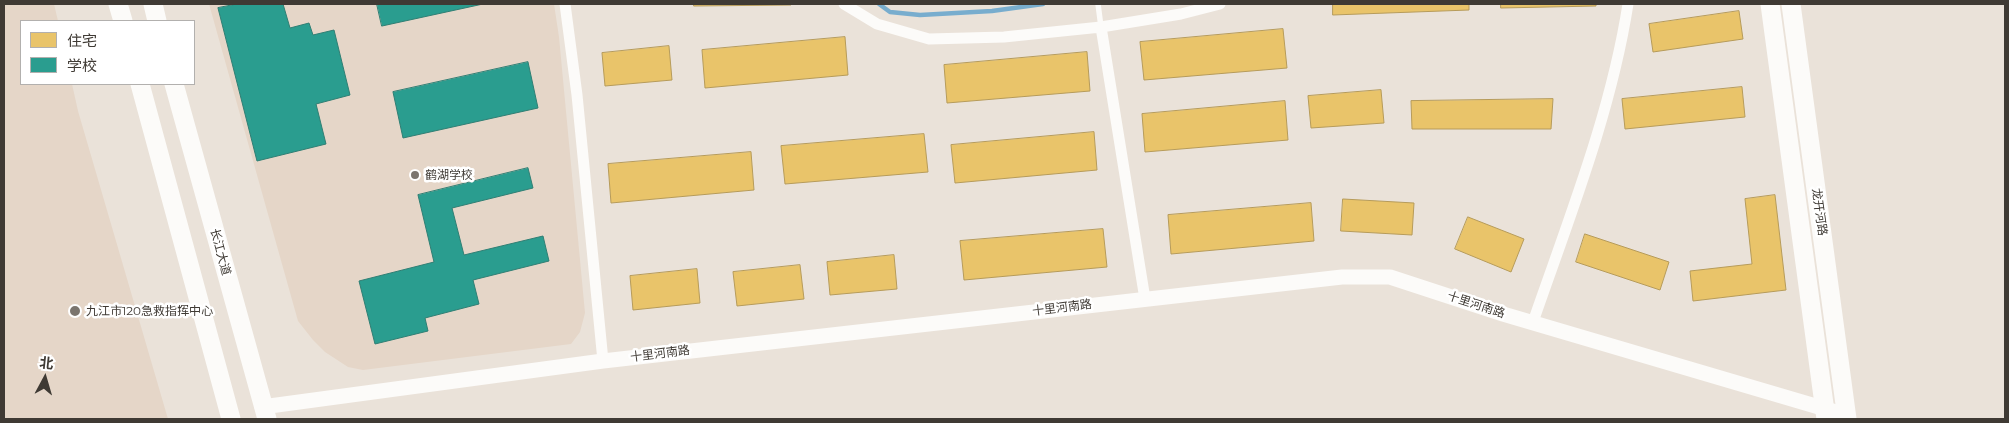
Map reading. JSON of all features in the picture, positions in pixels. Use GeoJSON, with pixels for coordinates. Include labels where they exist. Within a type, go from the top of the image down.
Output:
{"type":"FeatureCollection","features":[{"type":"Feature","properties":{"kind":"main road"},"geometry":{"type":"LineString","coordinates":[[118,4],[123,20]]}},
{"type":"Feature","properties":{"kind":"main road"},"geometry":{"type":"LineString","coordinates":[[153,4],[157,20]]}},
{"type":"Feature","properties":{"kind":"main road","name":"龙开河路"},"geometry":{"type":"LineString","coordinates":[[1770,4],[1825,414]]}},
{"type":"Feature","properties":{"kind":"main road","name":"龙开河路"},"geometry":{"type":"LineString","coordinates":[[1791,4],[1847,417]]}},
{"type":"Feature","properties":{"kind":"main road"},"geometry":{"type":"LineString","coordinates":[[140,85],[230,416]]}},
{"type":"Feature","properties":{"kind":"main road","name":"长江大道"},"geometry":{"type":"LineString","coordinates":[[174,85],[265,413]]}},
{"type":"Feature","properties":{"kind":"street"},"geometry":{"type":"LineString","coordinates":[[565,4],[577,95],[603,361]]}},
{"type":"Feature","properties":{"kind":"street"},"geometry":{"type":"LineString","coordinates":[[844,4],[877,24],[929,39],[1004,36],[1100,26],[1181,14],[1220,4]]}},
{"type":"Feature","properties":{"kind":"street"},"geometry":{"type":"LineString","coordinates":[[1533,322],[1604,112],[1624,29],[1628,4]]}},
{"type":"Feature","properties":{"kind":"street"},"geometry":{"type":"LineString","coordinates":[[1100,26],[1145,299]]}},
{"type":"Feature","properties":{"kind":"street","name":"十里河南路"},"geometry":{"type":"LineString","coordinates":[[265,413],[603,361],[1342,276],[1390,277],[1825,414],[1847,417]]}},
{"type":"Feature","properties":{"kind":"lane"},"geometry":{"type":"LineString","coordinates":[[1098,4],[1100,26]]}},
{"type":"Feature","properties":{"kind":"shaded area"},"geometry":{"type":"Polygon","coordinates":[[[4,4],[54,4],[58,20],[20,20],[20,85],[72,85],[78,111],[168,419],[4,419],[4,4]]]}},
{"type":"Feature","properties":{"kind":"shaded area","name":"鹤湖学校"},"geometry":{"type":"Polygon","coordinates":[[[209,4],[554,4],[559,37],[585,313],[580,332],[571,344],[363,370],[348,367],[325,352],[298,321],[209,4]]]}},
{"type":"Feature","properties":{"kind":"building: 住宅"},"geometry":{"type":"Polygon","coordinates":[[[694,4],[791,4],[791,5],[694,6],[694,4]]]}},
{"type":"Feature","properties":{"kind":"building: 住宅"},"geometry":{"type":"Polygon","coordinates":[[[1333,4],[1469,4],[1469,10],[1333,15],[1333,4]]]}},
{"type":"Feature","properties":{"kind":"building: 住宅"},"geometry":{"type":"Polygon","coordinates":[[[1501,4],[1596,4],[1596,6],[1501,8],[1501,4]]]}},
{"type":"Feature","properties":{"kind":"building: 住宅"},"geometry":{"type":"Polygon","coordinates":[[[1739,11],[1743,39],[1653,52],[1649,24],[1739,11]]]}},
{"type":"Feature","properties":{"kind":"building: 住宅"},"geometry":{"type":"Polygon","coordinates":[[[1283,29],[1287,68],[1144,80],[1140,42],[1283,29]]]}},
{"type":"Feature","properties":{"kind":"building: 住宅"},"geometry":{"type":"Polygon","coordinates":[[[845,37],[848,75],[705,88],[702,50],[845,37]]]}},
{"type":"Feature","properties":{"kind":"building: 住宅"},"geometry":{"type":"Polygon","coordinates":[[[669,46],[672,80],[605,86],[602,53],[669,46]]]}},
{"type":"Feature","properties":{"kind":"building: 住宅"},"geometry":{"type":"Polygon","coordinates":[[[1087,52],[1090,91],[947,103],[944,65],[1087,52]]]}},
{"type":"Feature","properties":{"kind":"building: 住宅"},"geometry":{"type":"Polygon","coordinates":[[[1742,87],[1745,117],[1625,129],[1622,99],[1742,87]]]}},
{"type":"Feature","properties":{"kind":"building: 住宅"},"geometry":{"type":"Polygon","coordinates":[[[1381,90],[1384,123],[1311,128],[1308,96],[1381,90]]]}},
{"type":"Feature","properties":{"kind":"building: 住宅"},"geometry":{"type":"Polygon","coordinates":[[[1553,99],[1551,129],[1412,129],[1411,101],[1553,99]]]}},
{"type":"Feature","properties":{"kind":"building: 住宅"},"geometry":{"type":"Polygon","coordinates":[[[1285,101],[1288,140],[1145,152],[1142,114],[1285,101]]]}},
{"type":"Feature","properties":{"kind":"building: 住宅"},"geometry":{"type":"Polygon","coordinates":[[[1094,132],[1097,170],[955,183],[951,145],[1094,132]]]}},
{"type":"Feature","properties":{"kind":"building: 住宅"},"geometry":{"type":"Polygon","coordinates":[[[924,134],[928,172],[785,184],[781,146],[924,134]]]}},
{"type":"Feature","properties":{"kind":"building: 住宅"},"geometry":{"type":"Polygon","coordinates":[[[751,152],[754,190],[611,203],[608,164],[751,152]]]}},
{"type":"Feature","properties":{"kind":"building: 住宅"},"geometry":{"type":"Polygon","coordinates":[[[1775,195],[1786,290],[1693,301],[1690,271],[1752,264],[1745,199],[1775,195]]]}},
{"type":"Feature","properties":{"kind":"building: 住宅"},"geometry":{"type":"Polygon","coordinates":[[[1343,199],[1414,203],[1412,235],[1341,231],[1343,199]]]}},
{"type":"Feature","properties":{"kind":"building: 住宅"},"geometry":{"type":"Polygon","coordinates":[[[1311,203],[1314,241],[1171,254],[1168,215],[1311,203]]]}},
{"type":"Feature","properties":{"kind":"building: 住宅"},"geometry":{"type":"Polygon","coordinates":[[[1468,217],[1524,239],[1511,272],[1455,249],[1468,217]]]}},
{"type":"Feature","properties":{"kind":"building: 住宅"},"geometry":{"type":"Polygon","coordinates":[[[1103,229],[1107,267],[964,280],[960,241],[1103,229]]]}},
{"type":"Feature","properties":{"kind":"building: 住宅"},"geometry":{"type":"Polygon","coordinates":[[[1585,234],[1669,262],[1660,290],[1576,262],[1585,234]]]}},
{"type":"Feature","properties":{"kind":"building: 住宅"},"geometry":{"type":"Polygon","coordinates":[[[894,255],[897,289],[830,295],[827,262],[894,255]]]}},
{"type":"Feature","properties":{"kind":"building: 住宅"},"geometry":{"type":"Polygon","coordinates":[[[800,265],[804,299],[737,306],[733,272],[800,265]]]}},
{"type":"Feature","properties":{"kind":"building: 住宅"},"geometry":{"type":"Polygon","coordinates":[[[697,269],[700,303],[633,310],[630,276],[697,269]]]}},
{"type":"Feature","properties":{"kind":"building: 学校"},"geometry":{"type":"Polygon","coordinates":[[[237,4],[283,4],[290,28],[309,23],[313,35],[334,30],[350,95],[316,104],[326,144],[257,161],[218,8],[237,4]]]}},
{"type":"Feature","properties":{"kind":"building: 学校"},"geometry":{"type":"Polygon","coordinates":[[[377,4],[483,4],[382,26],[377,4]]]}},
{"type":"Feature","properties":{"kind":"building: 学校"},"geometry":{"type":"Polygon","coordinates":[[[528,62],[538,108],[403,138],[393,92],[528,62]]]}},
{"type":"Feature","properties":{"kind":"building: 学校"},"geometry":{"type":"Polygon","coordinates":[[[528,168],[533,188],[452,208],[464,255],[543,236],[549,261],[473,280],[479,304],[425,318],[428,331],[375,344],[359,281],[434,262],[418,195],[528,168]]]}},
{"type":"Feature","properties":{"kind":"waterway"},"geometry":{"type":"LineString","coordinates":[[879,4],[890,12],[920,15],[992,11],[1043,4]]}},
{"type":"Feature","properties":{"kind":"place","name":"鹤湖学校"},"geometry":{"type":"Point","coordinates":[415,175]}},
{"type":"Feature","properties":{"kind":"place","name":"九江市120急救指挥中心"},"geometry":{"type":"Point","coordinates":[75,311]}}]}
